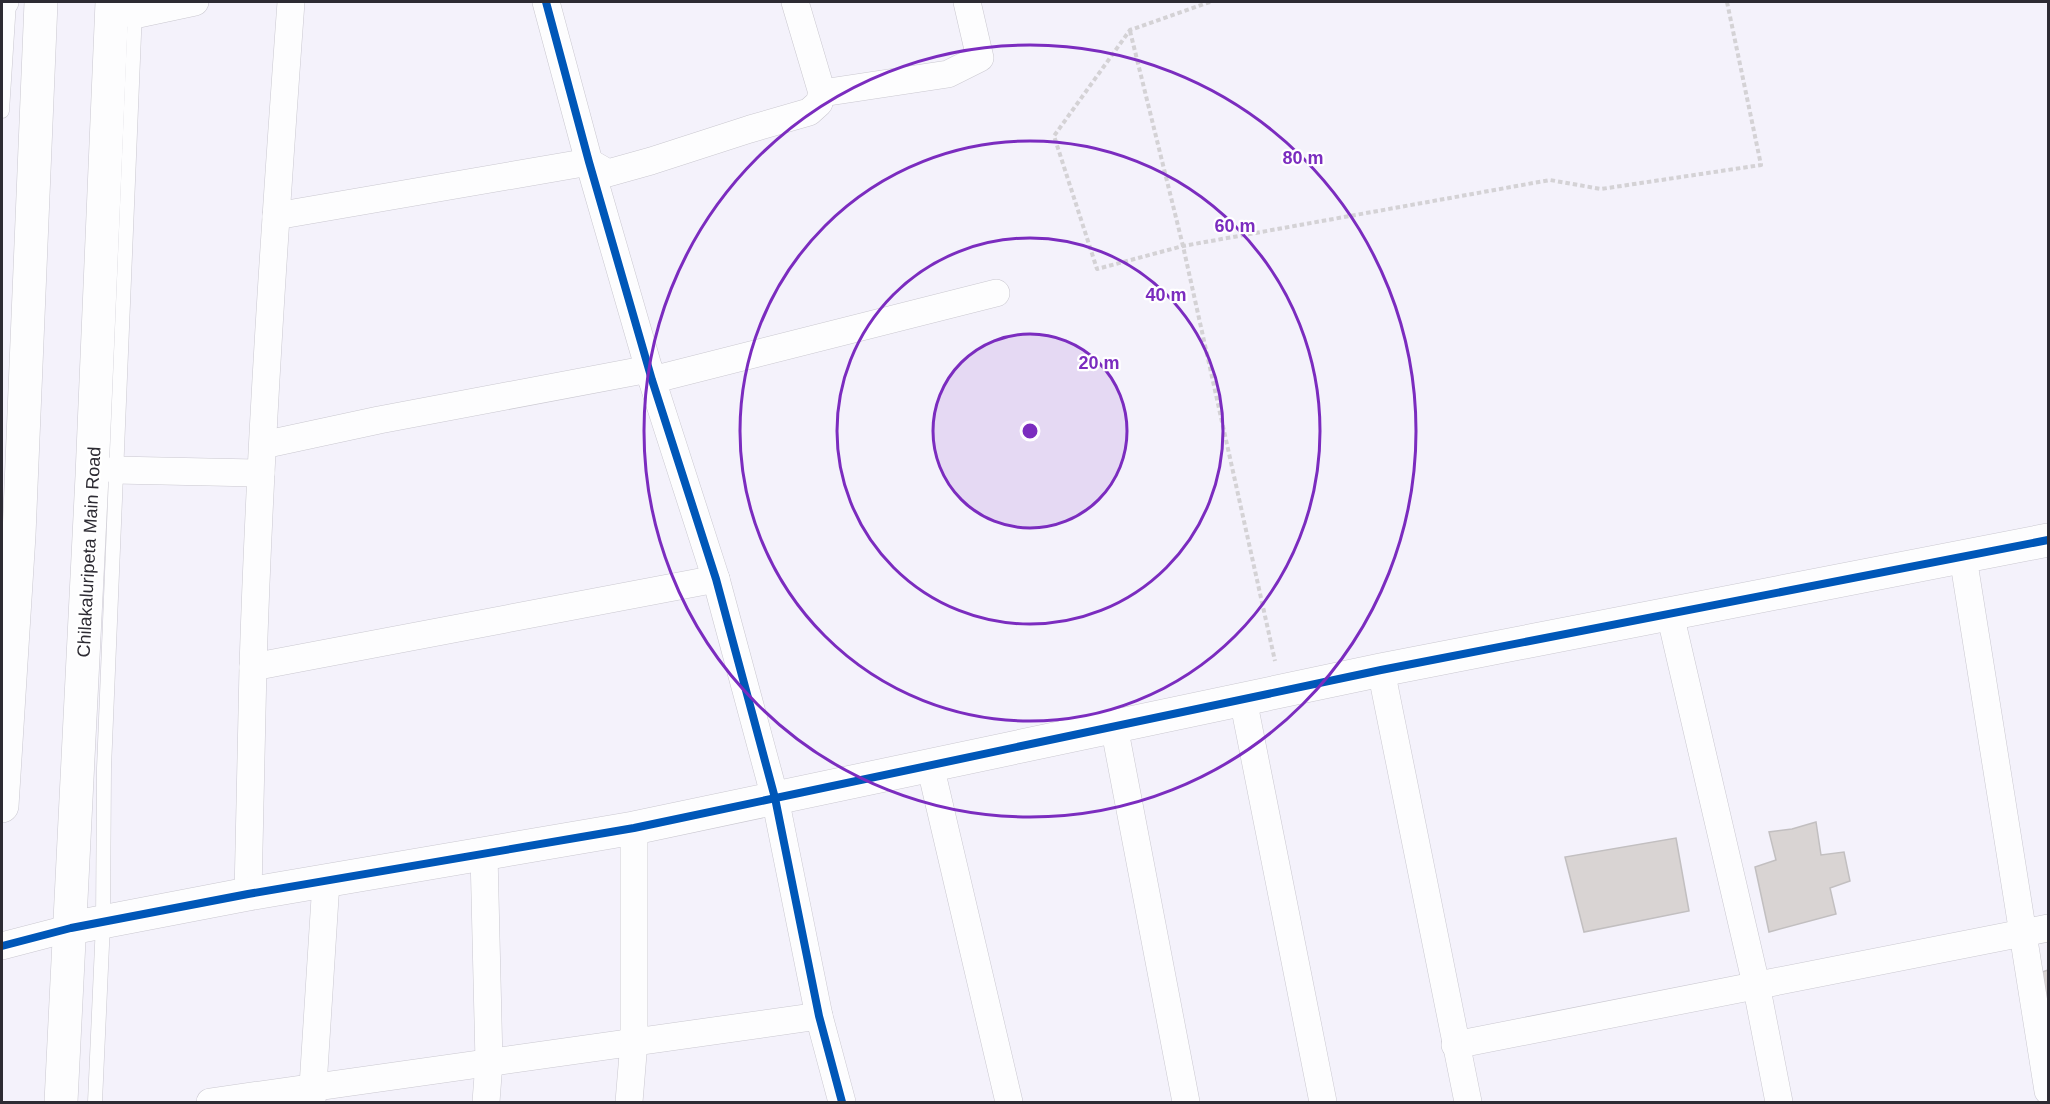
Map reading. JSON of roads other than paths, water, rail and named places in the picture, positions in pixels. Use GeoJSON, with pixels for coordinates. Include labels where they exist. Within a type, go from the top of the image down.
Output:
{"type":"FeatureCollection","features":[{"type":"Feature","properties":{"kind":"street"},"geometry":{"type":"LineString","coordinates":[[2,806],[19,536],[41,2]]}},
{"type":"Feature","properties":{"kind":"street"},"geometry":{"type":"LineString","coordinates":[[127,6],[195,2]]}},
{"type":"Feature","properties":{"kind":"street"},"geometry":{"type":"LineString","coordinates":[[248,894],[253,668],[261,472],[291,2]]}},
{"type":"Feature","properties":{"kind":"street"},"geometry":{"type":"LineString","coordinates":[[546,2],[650,374],[716,579],[775,798],[819,1016],[842,1102]]}},
{"type":"Feature","properties":{"kind":"street"},"geometry":{"type":"LineString","coordinates":[[276,216],[589,162],[608,174],[809,112],[819,104],[822,93],[795,2]]}},
{"type":"Feature","properties":{"kind":"street"},"geometry":{"type":"LineString","coordinates":[[822,93],[948,74],[980,58],[967,2]]}},
{"type":"Feature","properties":{"kind":"street","name":"Chilakaluripeta Main Road"},"geometry":{"type":"LineString","coordinates":[[61,1102],[93,465],[127,6]]}},
{"type":"Feature","properties":{"kind":"street"},"geometry":{"type":"LineString","coordinates":[[263,445],[379,420],[650,374],[996,293]]}},
{"type":"Feature","properties":{"kind":"street"},"geometry":{"type":"LineString","coordinates":[[115,470],[261,472]]}},
{"type":"Feature","properties":{"kind":"street"},"geometry":{"type":"LineString","coordinates":[[2,946],[71,928],[248,894],[634,828],[1380,670],[2049,540]]}},
{"type":"Feature","properties":{"kind":"street"},"geometry":{"type":"LineString","coordinates":[[1963,557],[2036,930],[2049,1091]]}},
{"type":"Feature","properties":{"kind":"street"},"geometry":{"type":"LineString","coordinates":[[253,668],[716,579]]}},
{"type":"Feature","properties":{"kind":"street"},"geometry":{"type":"LineString","coordinates":[[1670,614],[1756,984],[1779,1102]]}},
{"type":"Feature","properties":{"kind":"street"},"geometry":{"type":"LineString","coordinates":[[1380,670],[1468,1102]]}},
{"type":"Feature","properties":{"kind":"street"},"geometry":{"type":"LineString","coordinates":[[1243,699],[1323,1102]]}},
{"type":"Feature","properties":{"kind":"street"},"geometry":{"type":"LineString","coordinates":[[1114,726],[1186,1102]]}},
{"type":"Feature","properties":{"kind":"street"},"geometry":{"type":"LineString","coordinates":[[930,765],[1009,1102]]}},
{"type":"Feature","properties":{"kind":"street"},"geometry":{"type":"LineString","coordinates":[[628,1102],[634,1042],[634,828]]}},
{"type":"Feature","properties":{"kind":"street"},"geometry":{"type":"LineString","coordinates":[[484,854],[489,1062],[486,1102]]}},
{"type":"Feature","properties":{"kind":"street"},"geometry":{"type":"LineString","coordinates":[[313,1095],[326,882]]}},
{"type":"Feature","properties":{"kind":"street"},"geometry":{"type":"LineString","coordinates":[[1455,1045],[2036,930]]}},
{"type":"Feature","properties":{"kind":"street"},"geometry":{"type":"LineString","coordinates":[[210,1102],[313,1095],[489,1062],[819,1016]]}},
{"type":"Feature","properties":{"kind":"lane"},"geometry":{"type":"LineString","coordinates":[[2,111],[5,2]]}},
{"type":"Feature","properties":{"kind":"lane"},"geometry":{"type":"LineString","coordinates":[[96,1102],[103,923],[104,768],[115,470],[127,6]]}}]}
